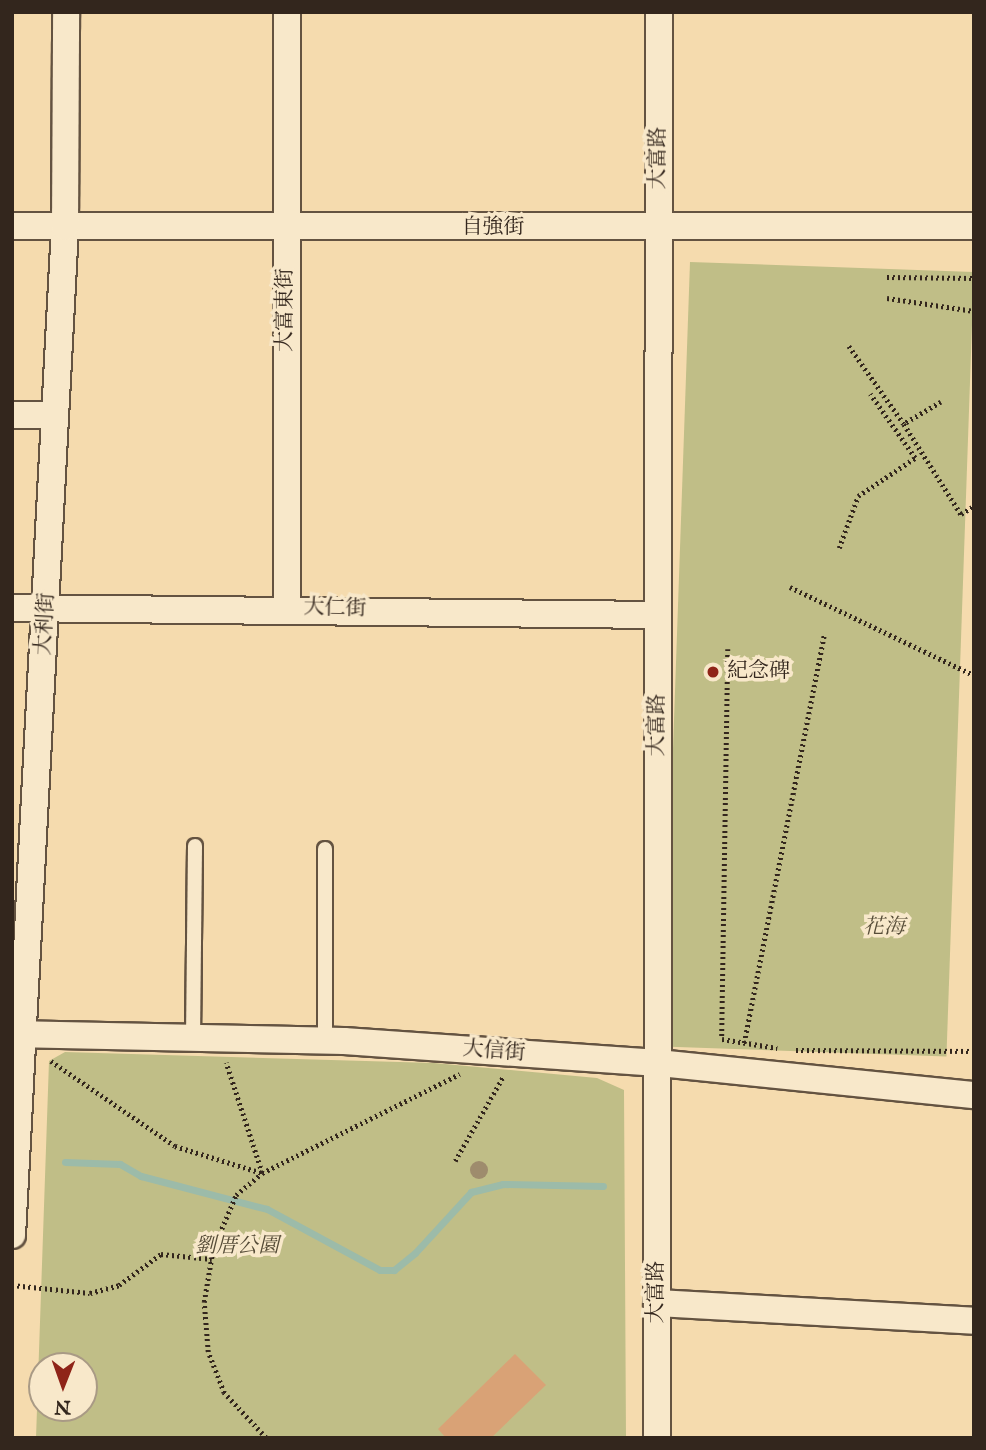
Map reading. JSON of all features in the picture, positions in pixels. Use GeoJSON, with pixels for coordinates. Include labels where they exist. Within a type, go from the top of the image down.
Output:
{"type":"FeatureCollection","features":[{"type":"Feature","properties":{"kind":"street","name":"大利街"},"geometry":{"type":"LineString","coordinates":[[12,1235],[23,827],[48,608],[53,415],[65,227],[66,12]]}},
{"type":"Feature","properties":{"kind":"street","name":"大富東街"},"geometry":{"type":"LineString","coordinates":[[287,12],[288,609]]}},
{"type":"Feature","properties":{"kind":"street","name":"大富路"},"geometry":{"type":"LineString","coordinates":[[657,1438],[659,12]]}},
{"type":"Feature","properties":{"kind":"street","name":"自強街"},"geometry":{"type":"LineString","coordinates":[[12,226],[659,229],[974,226]]}},
{"type":"Feature","properties":{"kind":"street"},"geometry":{"type":"LineString","coordinates":[[12,415],[53,415]]}},
{"type":"Feature","properties":{"kind":"street","name":"大仁街"},"geometry":{"type":"LineString","coordinates":[[12,608],[658,615]]}},
{"type":"Feature","properties":{"kind":"street","name":"大信街"},"geometry":{"type":"LineString","coordinates":[[16,1034],[324,1041],[658,1063],[974,1095]]}},
{"type":"Feature","properties":{"kind":"street"},"geometry":{"type":"LineString","coordinates":[[657,1303],[974,1321]]}},
{"type":"Feature","properties":{"kind":"lane"},"geometry":{"type":"LineString","coordinates":[[193,1038],[195,846]]}},
{"type":"Feature","properties":{"kind":"lane"},"geometry":{"type":"LineString","coordinates":[[324,1041],[325,849]]}},
{"type":"Feature","properties":{"kind":"path"},"geometry":{"type":"LineString","coordinates":[[887,277],[974,278]]}},
{"type":"Feature","properties":{"kind":"path"},"geometry":{"type":"LineString","coordinates":[[887,298],[974,311]]}},
{"type":"Feature","properties":{"kind":"path"},"geometry":{"type":"LineString","coordinates":[[849,346],[904,424],[961,514],[974,506]]}},
{"type":"Feature","properties":{"kind":"path"},"geometry":{"type":"LineString","coordinates":[[839,548],[858,496],[915,458],[870,394]]}},
{"type":"Feature","properties":{"kind":"path"},"geometry":{"type":"LineString","coordinates":[[904,424],[941,402]]}},
{"type":"Feature","properties":{"kind":"path"},"geometry":{"type":"LineString","coordinates":[[790,587],[974,675]]}},
{"type":"Feature","properties":{"kind":"path"},"geometry":{"type":"LineString","coordinates":[[744,1043],[824,635]]}},
{"type":"Feature","properties":{"kind":"path"},"geometry":{"type":"LineString","coordinates":[[728,649],[722,1039],[793,1050],[974,1051]]}},
{"type":"Feature","properties":{"kind":"path"},"geometry":{"type":"LineString","coordinates":[[47,1058],[175,1146],[262,1173]]}},
{"type":"Feature","properties":{"kind":"path"},"geometry":{"type":"LineString","coordinates":[[226,1062],[262,1173]]}},
{"type":"Feature","properties":{"kind":"path"},"geometry":{"type":"LineString","coordinates":[[267,1438],[224,1393],[208,1352],[204,1302],[212,1259],[236,1195],[262,1173],[468,1069]]}},
{"type":"Feature","properties":{"kind":"path"},"geometry":{"type":"LineString","coordinates":[[455,1161],[505,1073],[493,1072]]}},
{"type":"Feature","properties":{"kind":"path"},"geometry":{"type":"LineString","coordinates":[[12,1285],[90,1293],[119,1285],[161,1254],[212,1259]]}},
{"type":"Feature","properties":{"kind":"green space","name":"花海"},"geometry":{"type":"Polygon","coordinates":[[[690,262],[974,272],[946,1056],[663,1047],[690,262]]]}},
{"type":"Feature","properties":{"kind":"green space","name":"劉厝公園"},"geometry":{"type":"Polygon","coordinates":[[[65,1052],[434,1063],[597,1078],[624,1090],[626,1438],[36,1438],[37,1422],[98,1422],[98,1352],[39,1352],[49,1061],[65,1052]]]}},
{"type":"Feature","properties":{"kind":"building"},"geometry":{"type":"Polygon","coordinates":[[[515,1354],[546,1385],[491,1438],[446,1438],[438,1429],[515,1354]]]}},
{"type":"Feature","properties":{"kind":"waterway"},"geometry":{"type":"LineString","coordinates":[[65,1162],[120,1164],[141,1176],[267,1209],[380,1270],[394,1270],[415,1253],[471,1192],[503,1184],[603,1186]]}},
{"type":"Feature","properties":{"kind":"place","name":"紀念碑"},"geometry":{"type":"Point","coordinates":[713,672]}}]}
